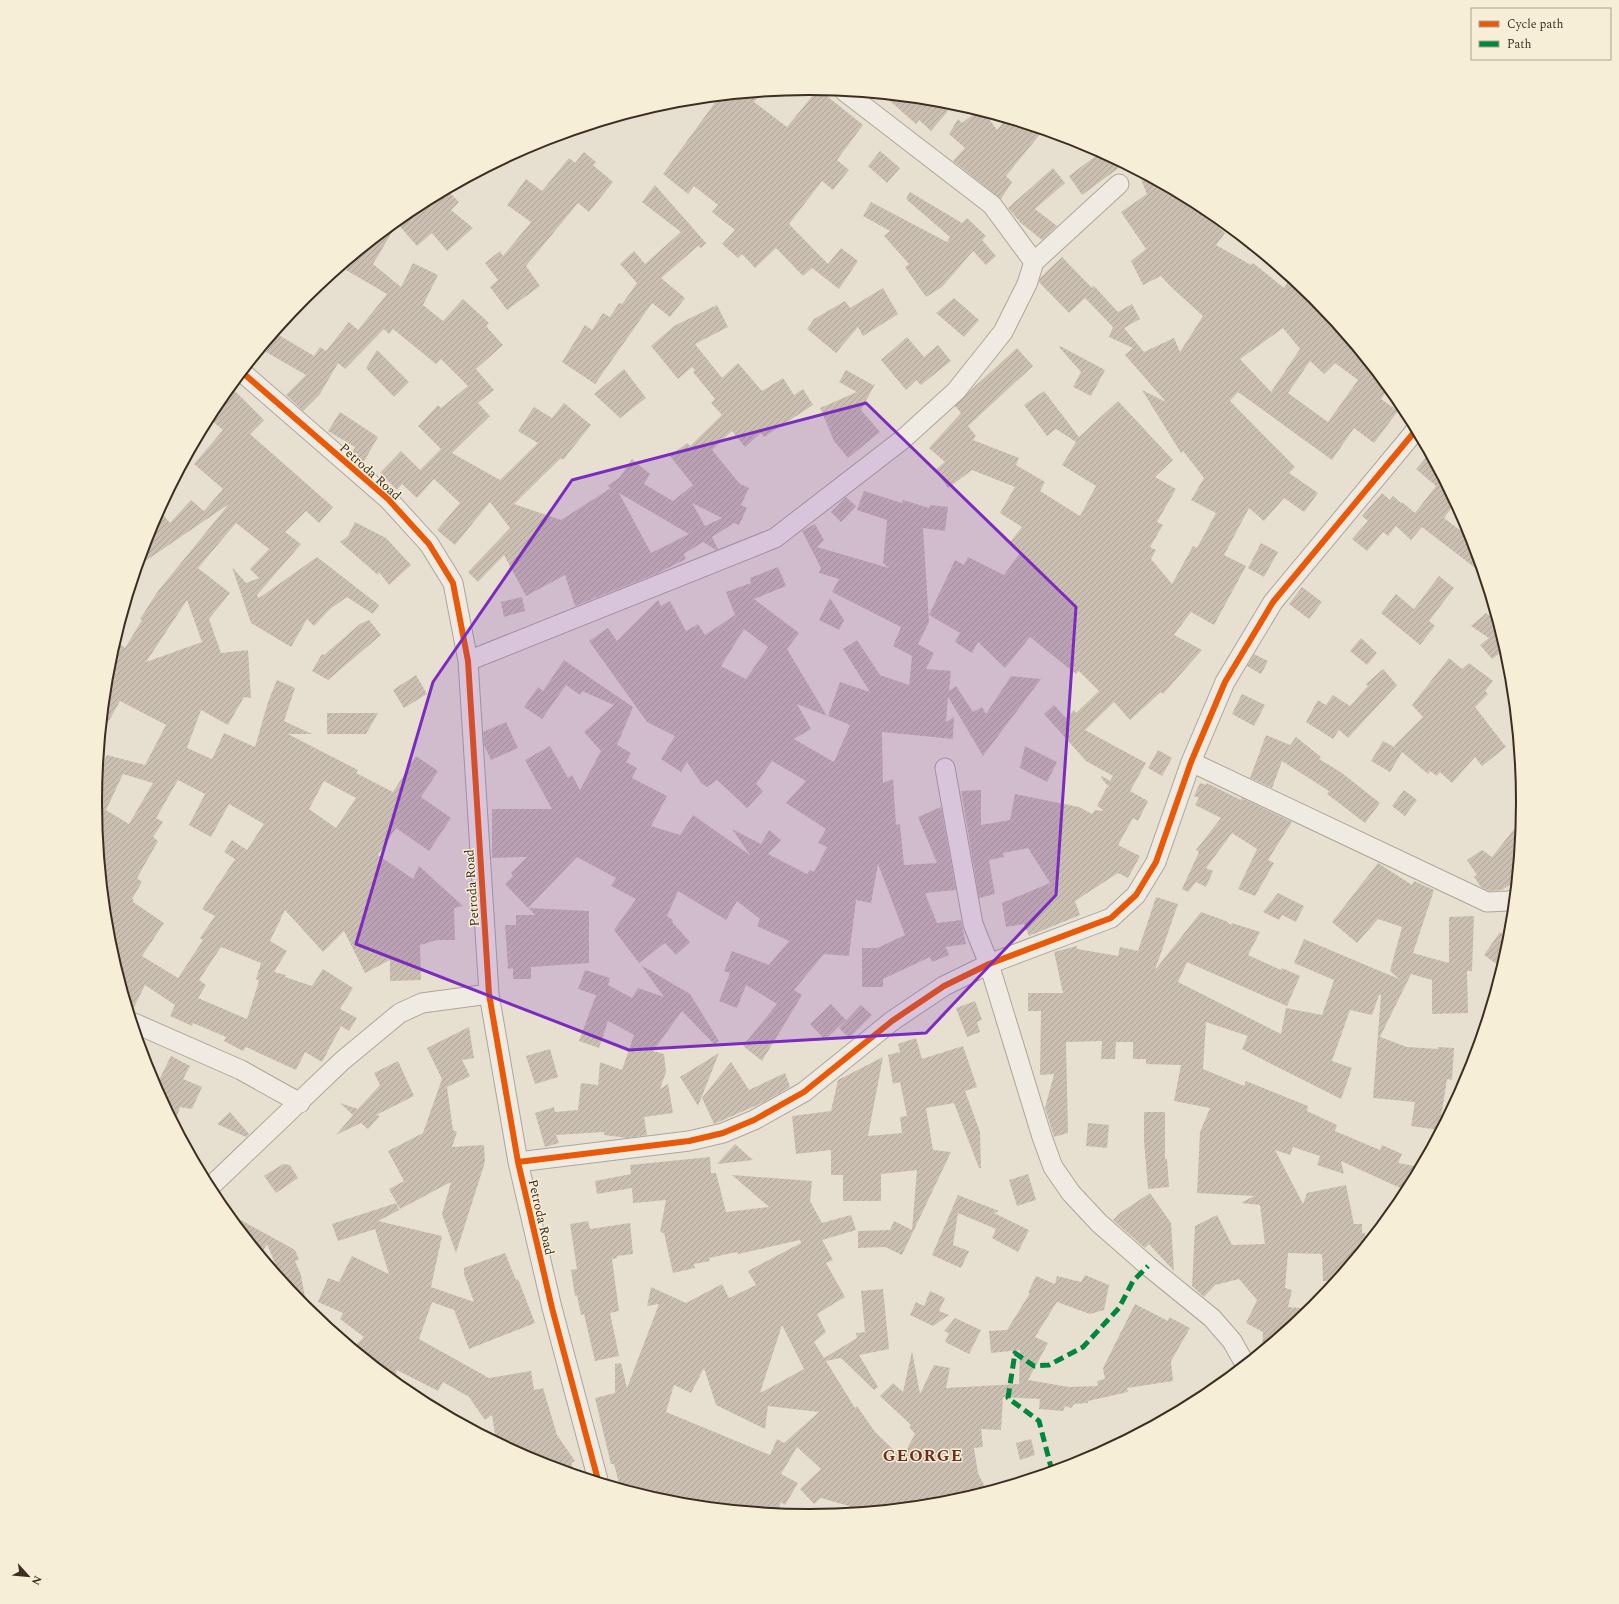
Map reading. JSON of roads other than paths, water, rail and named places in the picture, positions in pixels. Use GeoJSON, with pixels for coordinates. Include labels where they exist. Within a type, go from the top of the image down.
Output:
{"type":"FeatureCollection","features":[{"type":"Feature","properties":{"kind":"street"},"geometry":{"type":"LineString","coordinates":[[852,97],[992,205],[1034,262]]}},
{"type":"Feature","properties":{"kind":"street"},"geometry":{"type":"LineString","coordinates":[[468,661],[775,538],[902,440],[956,390],[1003,332],[1028,284],[1034,262],[1119,184]]}},
{"type":"Feature","properties":{"kind":"street","name":"Petroda Road"},"geometry":{"type":"LineString","coordinates":[[246,376],[388,499],[429,544],[453,583],[468,661],[489,994],[518,1162],[552,1308],[597,1476]]}},
{"type":"Feature","properties":{"kind":"street"},"geometry":{"type":"LineString","coordinates":[[518,1162],[689,1141],[729,1130],[754,1120],[804,1092],[892,1021],[944,986],[989,964],[1111,918],[1136,895],[1156,862],[1192,762],[1225,682],[1273,602],[1413,434]]}},
{"type":"Feature","properties":{"kind":"street"},"geometry":{"type":"LineString","coordinates":[[1192,762],[1487,902],[1509,901]]}},
{"type":"Feature","properties":{"kind":"street"},"geometry":{"type":"LineString","coordinates":[[945,768],[973,924],[989,964],[1039,1129],[1053,1167],[1071,1193],[1099,1223],[1148,1266],[1212,1318],[1232,1341],[1243,1361]]}},
{"type":"Feature","properties":{"kind":"street"},"geometry":{"type":"LineString","coordinates":[[214,1183],[300,1103],[342,1061],[400,1013],[422,1003],[489,994]]}},
{"type":"Feature","properties":{"kind":"street"},"geometry":{"type":"LineString","coordinates":[[139,1025],[241,1070],[300,1103]]}},
{"type":"Feature","properties":{"kind":"district","name":"GEORGE"},"geometry":{"type":"Point","coordinates":[923,1455]}}]}
